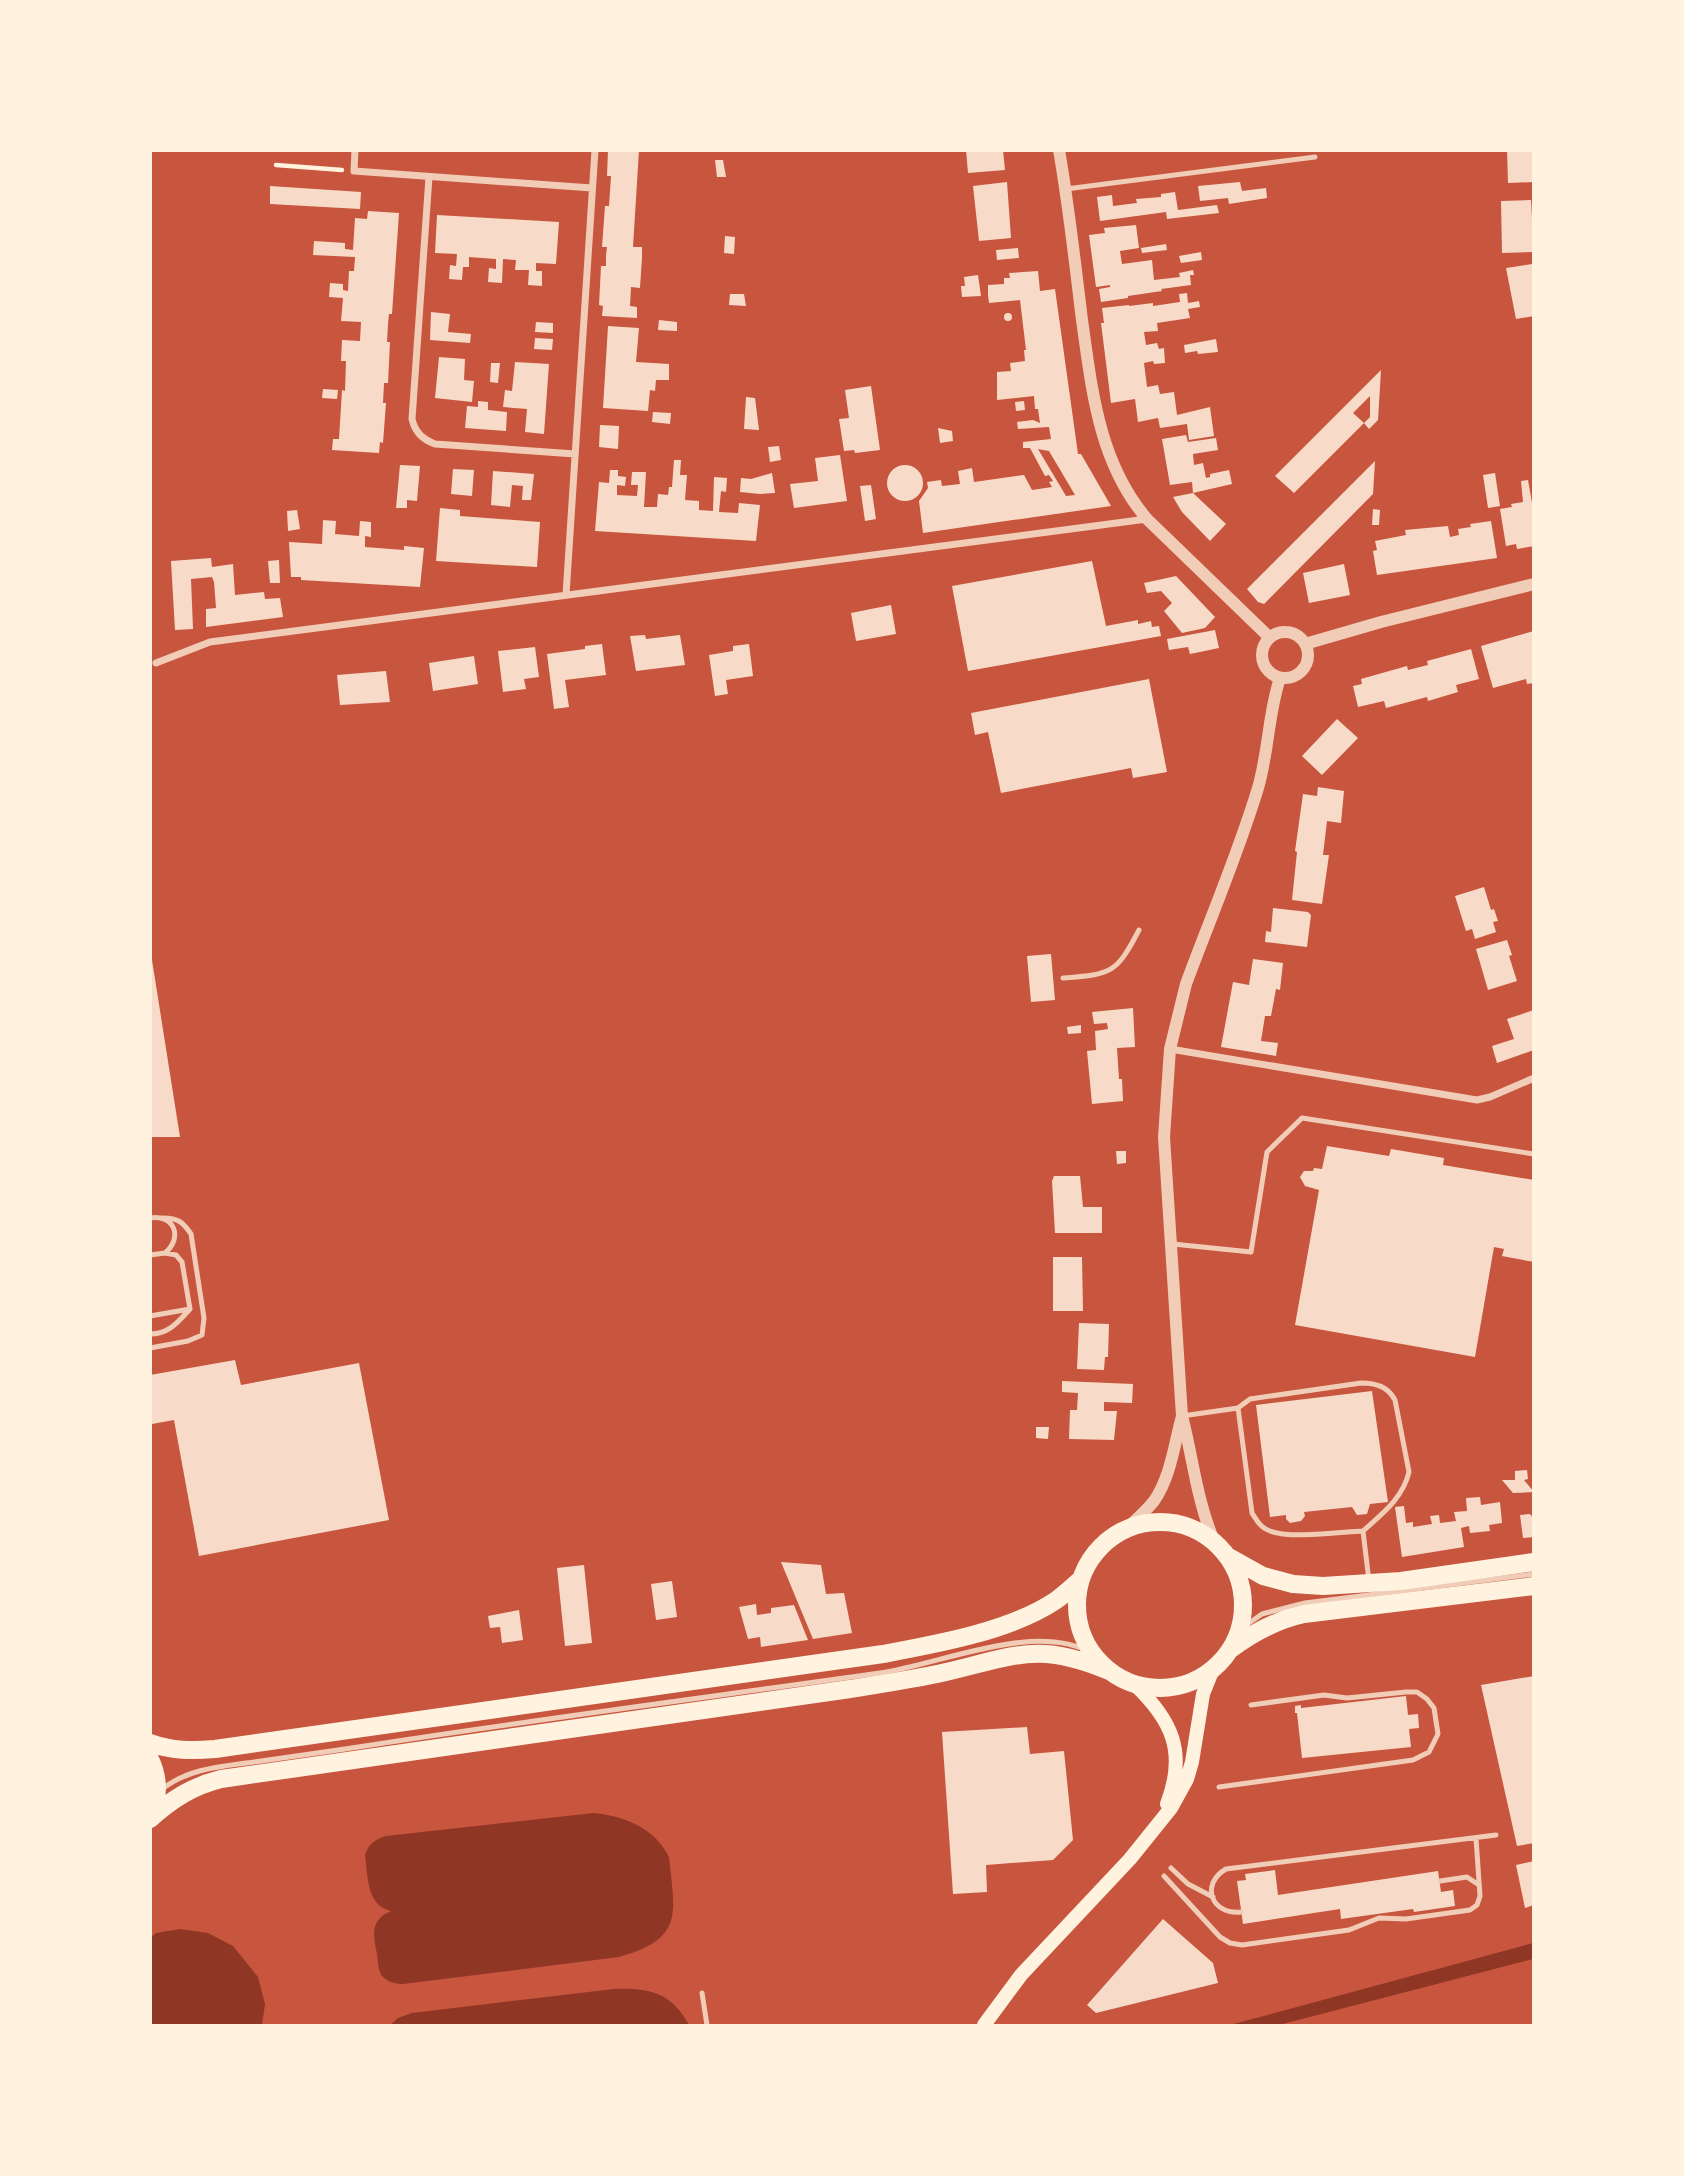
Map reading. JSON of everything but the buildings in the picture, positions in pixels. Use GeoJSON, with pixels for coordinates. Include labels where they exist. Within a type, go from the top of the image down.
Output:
{"type":"FeatureCollection","features":[{"type":"Feature","properties":{"kind":"main road"},"geometry":{"type":"LineString","coordinates":[[1109,1671],[1091,1653],[1081,1634],[1077,1612],[1080,1580],[1097,1549],[1116,1534],[1149,1522],[1173,1523],[1195,1530],[1263,1576],[1293,1584],[1370,1584],[1534,1562]]}},
{"type":"Feature","properties":{"kind":"main road"},"geometry":{"type":"LineString","coordinates":[[1221,1549],[1241,1585],[1243,1608],[1239,1630],[1231,1649]]}},
{"type":"Feature","properties":{"kind":"main road"},"geometry":{"type":"LineString","coordinates":[[150,1743],[184,1751],[215,1749],[883,1654],[951,1640],[1015,1621],[1056,1600],[1080,1580]]}},
{"type":"Feature","properties":{"kind":"main road"},"geometry":{"type":"LineString","coordinates":[[150,1818],[180,1795],[221,1779],[850,1689],[946,1672],[1000,1657],[1053,1653],[1076,1658],[1134,1684],[1154,1688],[1175,1687],[1195,1680],[1213,1669],[1231,1649],[1259,1629],[1289,1618],[1534,1586]]}},
{"type":"Feature","properties":{"kind":"main road"},"geometry":{"type":"LineString","coordinates":[[984,2025],[1021,1975],[1135,1854],[1171,1808],[1187,1779],[1200,1705],[1213,1669]]}},
{"type":"Feature","properties":{"kind":"main road"},"geometry":{"type":"LineString","coordinates":[[1134,1684],[1165,1719],[1175,1746],[1175,1778],[1153,1832]]}},
{"type":"Feature","properties":{"kind":"main road"},"geometry":{"type":"LineString","coordinates":[[150,1759],[156,1776],[157,1796],[150,1818]]}},
{"type":"Feature","properties":{"kind":"street"},"geometry":{"type":"LineString","coordinates":[[355,150],[354,171],[592,188]]}},
{"type":"Feature","properties":{"kind":"street"},"geometry":{"type":"LineString","coordinates":[[566,595],[595,150]]}},
{"type":"Feature","properties":{"kind":"street"},"geometry":{"type":"LineString","coordinates":[[1059,150],[1098,420],[1119,478],[1147,519],[1269,637]]}},
{"type":"Feature","properties":{"kind":"street"},"geometry":{"type":"LineString","coordinates":[[429,177],[412,419],[414,427],[426,441],[435,444],[575,454]]}},
{"type":"Feature","properties":{"kind":"street"},"geometry":{"type":"LineString","coordinates":[[156,663],[211,642],[1147,519]]}},
{"type":"Feature","properties":{"kind":"street"},"geometry":{"type":"LineString","coordinates":[[1305,644],[1534,584]]}},
{"type":"Feature","properties":{"kind":"street"},"geometry":{"type":"LineString","coordinates":[[1286,631],[1297,635],[1305,644],[1308,657],[1303,669],[1293,677],[1280,678],[1268,672],[1262,661],[1262,648],[1269,637],[1286,631]]}},
{"type":"Feature","properties":{"kind":"street"},"geometry":{"type":"LineString","coordinates":[[1221,1549],[1201,1505],[1182,1416],[1164,1137],[1170,1049],[1186,984],[1258,787],[1269,740],[1272,702],[1280,678]]}},
{"type":"Feature","properties":{"kind":"street"},"geometry":{"type":"LineString","coordinates":[[1170,1049],[1477,1100],[1534,1078]]}},
{"type":"Feature","properties":{"kind":"street"},"geometry":{"type":"LineString","coordinates":[[1126,1529],[1147,1509],[1160,1491],[1169,1470],[1182,1416]]}},
{"type":"Feature","properties":{"kind":"lane"},"geometry":{"type":"LineString","coordinates":[[1066,189],[1315,157]]}},
{"type":"Feature","properties":{"kind":"lane"},"geometry":{"type":"LineString","coordinates":[[1063,978],[1097,975],[1114,968],[1127,953],[1139,930]]}},
{"type":"Feature","properties":{"kind":"lane"},"geometry":{"type":"LineString","coordinates":[[1170,1244],[1251,1252],[1267,1152],[1302,1118],[1534,1154]]}},
{"type":"Feature","properties":{"kind":"lane"},"geometry":{"type":"LineString","coordinates":[[150,1218],[175,1218],[184,1223],[191,1234],[204,1318],[202,1335],[150,1349]]}},
{"type":"Feature","properties":{"kind":"lane"},"geometry":{"type":"LineString","coordinates":[[163,1218],[172,1225],[175,1238],[165,1253]]}},
{"type":"Feature","properties":{"kind":"lane"},"geometry":{"type":"LineString","coordinates":[[150,1255],[176,1255],[182,1262],[190,1309]]}},
{"type":"Feature","properties":{"kind":"lane"},"geometry":{"type":"LineString","coordinates":[[150,1315],[190,1309]]}},
{"type":"Feature","properties":{"kind":"lane"},"geometry":{"type":"LineString","coordinates":[[150,1334],[160,1334],[176,1325],[190,1309]]}},
{"type":"Feature","properties":{"kind":"lane"},"geometry":{"type":"LineString","coordinates":[[1182,1416],[1238,1408],[1250,1399],[1361,1383],[1379,1385],[1392,1394],[1395,1401],[1409,1472],[1404,1489],[1363,1531],[1285,1535],[1270,1531],[1258,1524],[1252,1513],[1238,1408]]}},
{"type":"Feature","properties":{"kind":"lane"},"geometry":{"type":"LineString","coordinates":[[1363,1531],[1370,1584]]}},
{"type":"Feature","properties":{"kind":"lane"},"geometry":{"type":"LineString","coordinates":[[1239,1630],[1262,1614],[1305,1603],[1534,1574]]}},
{"type":"Feature","properties":{"kind":"lane"},"geometry":{"type":"LineString","coordinates":[[157,1796],[162,1789],[178,1779],[220,1767],[897,1671],[1017,1643],[1055,1641],[1082,1647],[1091,1653]]}},
{"type":"Feature","properties":{"kind":"lane"},"geometry":{"type":"LineString","coordinates":[[1219,1787],[1412,1760],[1429,1752],[1438,1734],[1436,1714],[1431,1703],[1412,1691],[1348,1699],[1324,1695],[1251,1705]]}},
{"type":"Feature","properties":{"kind":"lane"},"geometry":{"type":"LineString","coordinates":[[1241,1912],[1225,1911],[1211,1891],[1213,1881],[1222,1871],[1232,1867],[1496,1835]]}},
{"type":"Feature","properties":{"kind":"lane"},"geometry":{"type":"LineString","coordinates":[[1164,1876],[1220,1937],[1236,1945],[1349,1930],[1379,1918],[1406,1919],[1465,1912],[1474,1908],[1479,1901],[1476,1838]]}},
{"type":"Feature","properties":{"kind":"lane"},"geometry":{"type":"LineString","coordinates":[[1171,1868],[1188,1884],[1213,1897]]}},
{"type":"Feature","properties":{"kind":"lane"},"geometry":{"type":"LineString","coordinates":[[1440,1881],[1466,1877],[1479,1885]]}},
{"type":"Feature","properties":{"kind":"lane"},"geometry":{"type":"LineString","coordinates":[[702,1993],[707,2025]]}},
{"type":"Feature","properties":{"kind":"path"},"geometry":{"type":"LineString","coordinates":[[276,165],[354,171]]}},
{"type":"Feature","properties":{"kind":"shaded area"},"geometry":{"type":"Polygon","coordinates":[[[594,1813],[638,1825],[656,1838],[669,1857],[673,1894],[671,1922],[655,1942],[619,1957],[403,1984],[382,1976],[378,1965],[375,1928],[379,1919],[391,1911],[377,1903],[370,1889],[365,1855],[373,1842],[386,1836],[594,1813]]]}},
{"type":"Feature","properties":{"kind":"shaded area"},"geometry":{"type":"Polygon","coordinates":[[[180,1929],[208,1933],[233,1946],[258,1977],[265,2004],[262,2025],[151,2025],[151,1937],[156,1933],[180,1929]]]}},
{"type":"Feature","properties":{"kind":"shaded area"},"geometry":{"type":"Polygon","coordinates":[[[1533,1943],[1533,1959],[1279,2025],[1230,2025],[1533,1943]]]}},
{"type":"Feature","properties":{"kind":"shaded area"},"geometry":{"type":"Polygon","coordinates":[[[614,1989],[658,1994],[675,2005],[689,2025],[390,2025],[398,2018],[412,2013],[614,1989]]]}}]}
